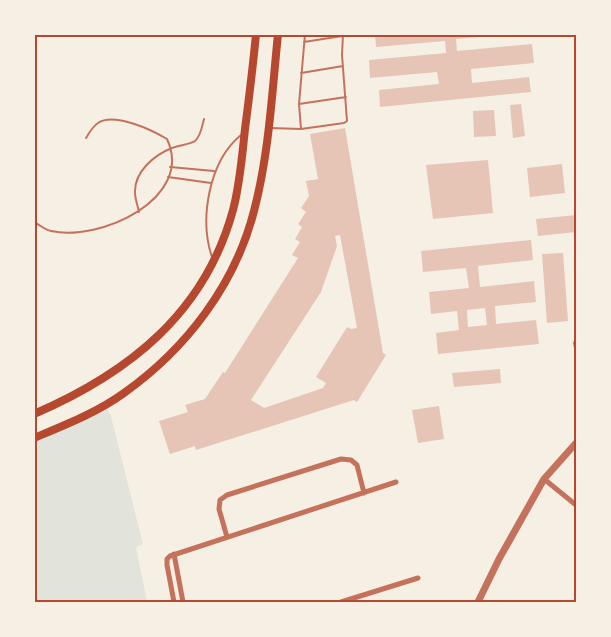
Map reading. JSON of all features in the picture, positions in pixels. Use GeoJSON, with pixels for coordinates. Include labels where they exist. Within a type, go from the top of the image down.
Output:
{"type":"FeatureCollection","features":[{"type":"Feature","properties":{"kind":"main road"},"geometry":{"type":"LineString","coordinates":[[34,414],[86,389],[139,354],[165,331],[187,306],[213,260],[233,210],[241,171],[256,34]]}},
{"type":"Feature","properties":{"kind":"main road"},"geometry":{"type":"LineString","coordinates":[[34,438],[89,413],[123,394],[157,368],[179,347],[215,300],[246,239],[259,187],[278,34]]}},
{"type":"Feature","properties":{"kind":"street"},"geometry":{"type":"LineString","coordinates":[[478,603],[499,559],[544,479],[576,443]]}},
{"type":"Feature","properties":{"kind":"street"},"geometry":{"type":"LineString","coordinates":[[227,537],[219,509],[220,500],[227,495],[341,459],[351,460],[357,465],[364,493]]}},
{"type":"Feature","properties":{"kind":"street"},"geometry":{"type":"LineString","coordinates":[[544,479],[576,505]]}},
{"type":"Feature","properties":{"kind":"street"},"geometry":{"type":"LineString","coordinates":[[174,603],[167,559],[174,554],[396,482]]}},
{"type":"Feature","properties":{"kind":"street"},"geometry":{"type":"LineString","coordinates":[[174,554],[183,603]]}},
{"type":"Feature","properties":{"kind":"street"},"geometry":{"type":"LineString","coordinates":[[341,603],[418,578]]}},
{"type":"Feature","properties":{"kind":"lane"},"geometry":{"type":"LineString","coordinates":[[301,129],[299,104],[305,34]]}},
{"type":"Feature","properties":{"kind":"lane"},"geometry":{"type":"LineString","coordinates":[[267,128],[301,129],[347,121],[343,35],[304,42]]}},
{"type":"Feature","properties":{"kind":"lane"},"geometry":{"type":"LineString","coordinates":[[301,73],[344,66]]}},
{"type":"Feature","properties":{"kind":"lane"},"geometry":{"type":"LineString","coordinates":[[299,104],[346,96]]}},
{"type":"Feature","properties":{"kind":"lane"},"geometry":{"type":"LineString","coordinates":[[34,222],[49,231],[71,233],[103,228],[139,212],[161,190],[171,167],[172,148],[167,139],[160,134],[121,120],[108,118],[96,123],[86,138]]}},
{"type":"Feature","properties":{"kind":"lane"},"geometry":{"type":"LineString","coordinates":[[139,212],[135,193],[137,182],[146,164],[172,148],[195,141],[200,135],[204,119]]}},
{"type":"Feature","properties":{"kind":"lane"},"geometry":{"type":"LineString","coordinates":[[213,260],[209,249],[207,218],[214,171],[229,145],[245,132]]}},
{"type":"Feature","properties":{"kind":"lane"},"geometry":{"type":"LineString","coordinates":[[171,167],[214,171]]}},
{"type":"Feature","properties":{"kind":"lane"},"geometry":{"type":"LineString","coordinates":[[168,177],[211,183]]}},
{"type":"Feature","properties":{"kind":"lane"},"geometry":{"type":"LineString","coordinates":[[576,338],[574,343],[576,352]]}},
{"type":"Feature","properties":{"kind":"shaded area"},"geometry":{"type":"Polygon","coordinates":[[[105,405],[111,416],[143,544],[136,547],[147,602],[35,602],[35,438],[105,405]]]}},
{"type":"Feature","properties":{"kind":"building"},"geometry":{"type":"Polygon","coordinates":[[[375,34],[488,34],[488,36],[456,39],[457,51],[532,44],[534,63],[471,69],[472,83],[529,77],[531,92],[380,107],[379,90],[439,84],[437,72],[370,78],[369,60],[446,53],[445,41],[376,47],[375,34]]]}},
{"type":"Feature","properties":{"kind":"building"},"geometry":{"type":"Polygon","coordinates":[[[521,104],[525,136],[513,138],[510,105],[521,104]]]}},
{"type":"Feature","properties":{"kind":"building"},"geometry":{"type":"Polygon","coordinates":[[[494,110],[496,136],[474,137],[473,111],[494,110]]]}},
{"type":"Feature","properties":{"kind":"building"},"geometry":{"type":"Polygon","coordinates":[[[345,128],[383,353],[386,355],[357,402],[354,400],[196,450],[195,446],[170,454],[159,421],[188,412],[185,405],[205,399],[223,372],[225,373],[298,258],[292,255],[300,242],[295,239],[302,227],[298,224],[306,212],[301,208],[309,196],[306,181],[318,179],[310,134],[345,128]],[[340,235],[335,236],[337,246],[321,292],[251,400],[264,408],[323,388],[326,383],[316,377],[347,327],[357,328],[340,235]]]}},
{"type":"Feature","properties":{"kind":"building"},"geometry":{"type":"Polygon","coordinates":[[[488,160],[493,213],[433,219],[426,165],[488,160]]]}},
{"type":"Feature","properties":{"kind":"building"},"geometry":{"type":"Polygon","coordinates":[[[562,164],[565,193],[530,197],[527,168],[562,164]]]}},
{"type":"Feature","properties":{"kind":"building"},"geometry":{"type":"Polygon","coordinates":[[[576,215],[576,232],[538,236],[536,219],[576,215]]]}},
{"type":"Feature","properties":{"kind":"building"},"geometry":{"type":"Polygon","coordinates":[[[531,240],[533,260],[478,266],[480,287],[534,281],[536,302],[495,306],[496,324],[536,320],[539,344],[438,354],[436,333],[459,330],[457,311],[431,314],[429,292],[469,288],[466,268],[423,272],[421,251],[531,240]],[[485,308],[467,310],[468,327],[487,325],[485,308]]]}},
{"type":"Feature","properties":{"kind":"building"},"geometry":{"type":"Polygon","coordinates":[[[563,253],[568,321],[547,323],[542,254],[563,253]]]}},
{"type":"Feature","properties":{"kind":"building"},"geometry":{"type":"Polygon","coordinates":[[[500,369],[501,383],[454,387],[452,373],[500,369]]]}},
{"type":"Feature","properties":{"kind":"building"},"geometry":{"type":"Polygon","coordinates":[[[439,406],[444,439],[418,443],[412,410],[439,406]]]}}]}
